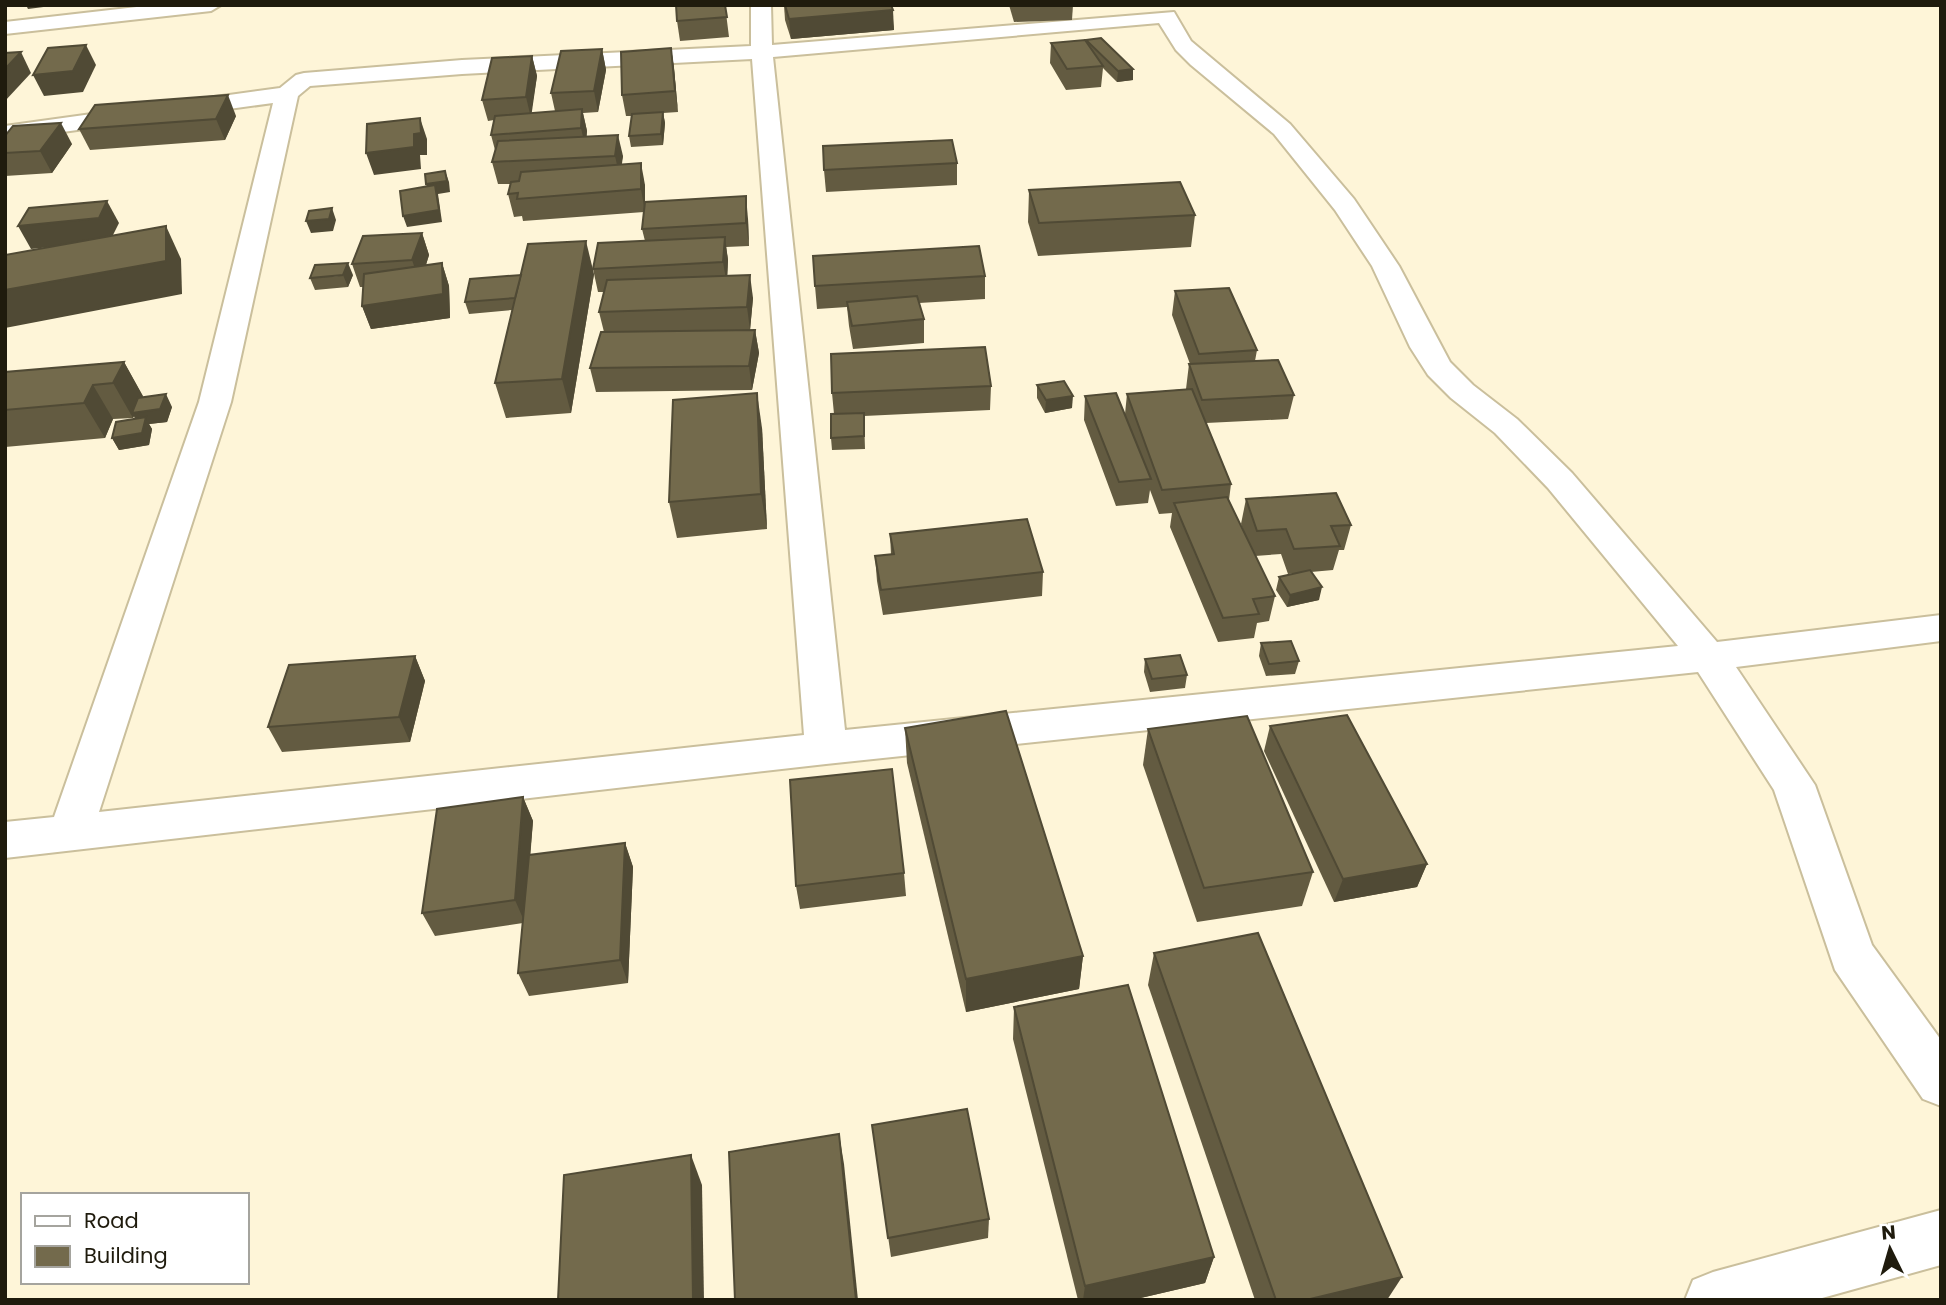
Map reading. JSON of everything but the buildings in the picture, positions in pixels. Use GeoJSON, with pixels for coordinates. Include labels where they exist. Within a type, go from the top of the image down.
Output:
{"type":"FeatureCollection","features":[{"type":"Feature","properties":{"kind":"street"},"geometry":{"type":"LineString","coordinates":[[5,28],[211,5]]}},
{"type":"Feature","properties":{"kind":"street"},"geometry":{"type":"LineString","coordinates":[[761,5],[762,52],[826,748]]}},
{"type":"Feature","properties":{"kind":"street"},"geometry":{"type":"LineString","coordinates":[[5,133],[287,94],[304,80],[461,67],[762,52],[1172,9],[1170,29],[1181,45],[1269,114],[1330,184],[1397,287],[1415,332],[1447,379],[1505,425],[1580,503],[1708,657],[1794,785],[1852,955],[1941,1082]]}},
{"type":"Feature","properties":{"kind":"street"},"geometry":{"type":"LineString","coordinates":[[70,833],[215,402],[287,94]]}},
{"type":"Feature","properties":{"kind":"street"},"geometry":{"type":"LineString","coordinates":[[5,840],[826,748],[1708,657],[1941,628]]}},
{"type":"Feature","properties":{"kind":"street"},"geometry":{"type":"LineString","coordinates":[[1713,1300],[1941,1237]]}}]}
